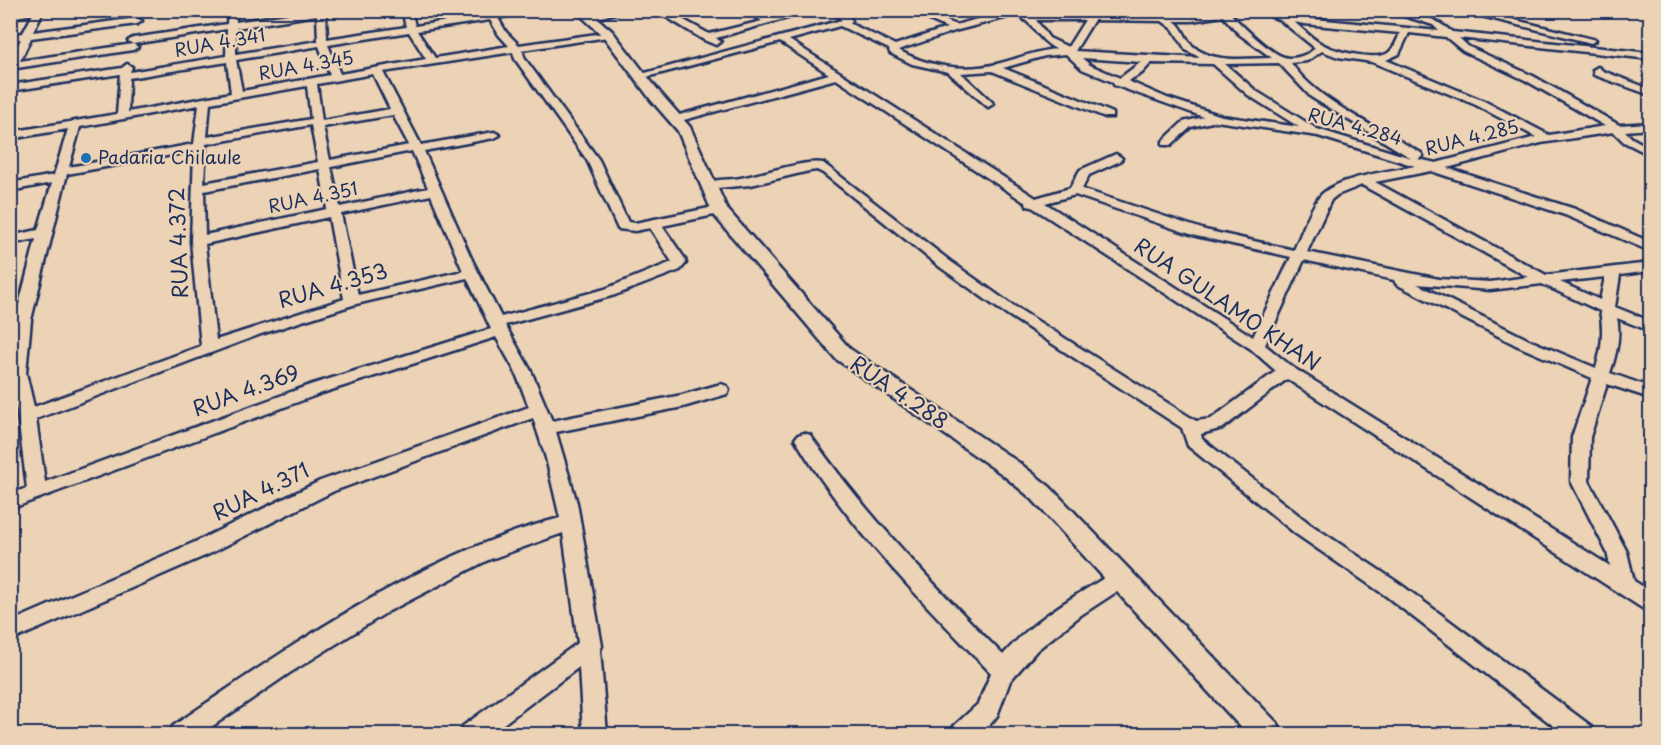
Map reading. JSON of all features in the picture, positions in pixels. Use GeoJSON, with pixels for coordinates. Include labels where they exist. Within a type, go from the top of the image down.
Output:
{"type":"FeatureCollection","features":[{"type":"Feature","properties":{"kind":"street"},"geometry":{"type":"LineString","coordinates":[[232,10],[234,26],[231,59],[237,95]]}},
{"type":"Feature","properties":{"kind":"street"},"geometry":{"type":"LineString","coordinates":[[12,68],[133,44],[335,10]]}},
{"type":"Feature","properties":{"kind":"street"},"geometry":{"type":"LineString","coordinates":[[406,10],[411,28],[432,61]]}},
{"type":"Feature","properties":{"kind":"street","name":"RUA 4.341"},"geometry":{"type":"LineString","coordinates":[[10,88],[231,59],[490,13],[536,10]]}},
{"type":"Feature","properties":{"kind":"street"},"geometry":{"type":"LineString","coordinates":[[584,14],[622,10]]}},
{"type":"Feature","properties":{"kind":"street"},"geometry":{"type":"LineString","coordinates":[[659,10],[735,52]]}},
{"type":"Feature","properties":{"kind":"street"},"geometry":{"type":"LineString","coordinates":[[748,10],[770,21]]}},
{"type":"Feature","properties":{"kind":"street"},"geometry":{"type":"LineString","coordinates":[[707,38],[812,10]]}},
{"type":"Feature","properties":{"kind":"street"},"geometry":{"type":"LineString","coordinates":[[639,76],[783,40],[841,23],[848,18],[834,10]]}},
{"type":"Feature","properties":{"kind":"street"},"geometry":{"type":"LineString","coordinates":[[912,10],[955,28]]}},
{"type":"Feature","properties":{"kind":"street"},"geometry":{"type":"LineString","coordinates":[[1147,10],[1166,18],[1177,27],[1189,48],[1216,62],[1252,93],[1320,133]]}},
{"type":"Feature","properties":{"kind":"street"},"geometry":{"type":"LineString","coordinates":[[841,23],[894,48],[1014,11],[1034,17],[1093,14],[1166,18],[1227,15],[1244,10]]}},
{"type":"Feature","properties":{"kind":"street"},"geometry":{"type":"LineString","coordinates":[[1259,10],[1282,18],[1650,55]]}},
{"type":"Feature","properties":{"kind":"street"},"geometry":{"type":"LineString","coordinates":[[1389,10],[1431,21],[1473,53],[1548,88],[1616,128],[1628,140],[1650,152]]}},
{"type":"Feature","properties":{"kind":"street"},"geometry":{"type":"LineString","coordinates":[[1461,10],[1650,55]]}},
{"type":"Feature","properties":{"kind":"street"},"geometry":{"type":"LineString","coordinates":[[10,15],[40,11]]}},
{"type":"Feature","properties":{"kind":"street"},"geometry":{"type":"LineString","coordinates":[[12,68],[40,11]]}},
{"type":"Feature","properties":{"kind":"street"},"geometry":{"type":"LineString","coordinates":[[321,11],[323,43],[336,77]]}},
{"type":"Feature","properties":{"kind":"street"},"geometry":{"type":"LineString","coordinates":[[490,13],[502,33],[516,48],[520,59],[593,159],[621,223],[627,227],[719,210]]}},
{"type":"Feature","properties":{"kind":"street","name":"RUA 4.288"},"geometry":{"type":"LineString","coordinates":[[584,14],[608,34],[639,76],[685,130],[719,210],[843,354],[1010,468],[1041,494],[1267,735]]}},
{"type":"Feature","properties":{"kind":"street"},"geometry":{"type":"LineString","coordinates":[[1069,53],[1093,14]]}},
{"type":"Feature","properties":{"kind":"street"},"geometry":{"type":"LineString","coordinates":[[1227,15],[1242,32],[1287,64],[1301,83],[1316,95],[1436,166]]}},
{"type":"Feature","properties":{"kind":"street"},"geometry":{"type":"LineString","coordinates":[[10,39],[138,16],[125,73],[122,116]]}},
{"type":"Feature","properties":{"kind":"street","name":"RUA 4.284"},"geometry":{"type":"LineString","coordinates":[[1034,17],[1047,40],[1069,53],[1086,67],[1118,83],[1217,118],[1320,133],[1353,145],[1436,166],[1570,212],[1650,247]]}},
{"type":"Feature","properties":{"kind":"street"},"geometry":{"type":"LineString","coordinates":[[1282,18],[1320,47],[1338,54],[1374,59],[1480,104],[1548,139]]}},
{"type":"Feature","properties":{"kind":"street"},"geometry":{"type":"LineString","coordinates":[[1374,59],[1389,57],[1396,53],[1405,31]]}},
{"type":"Feature","properties":{"kind":"street","name":"RUA 4.345"},"geometry":{"type":"LineString","coordinates":[[10,136],[377,70],[608,34]]}},
{"type":"Feature","properties":{"kind":"street","name":"RUA GULAMO KHAN"},"geometry":{"type":"LineString","coordinates":[[783,40],[1032,203],[1257,346],[1286,371],[1650,602]]}},
{"type":"Feature","properties":{"kind":"street"},"geometry":{"type":"LineString","coordinates":[[894,48],[893,51],[902,56],[949,68],[993,68],[1038,53],[1216,62],[1308,58],[1320,47]]}},
{"type":"Feature","properties":{"kind":"street"},"geometry":{"type":"LineString","coordinates":[[1625,63],[1650,55]]}},
{"type":"Feature","properties":{"kind":"street"},"geometry":{"type":"LineString","coordinates":[[1118,83],[1138,71],[1147,60]]}},
{"type":"Feature","properties":{"kind":"street"},"geometry":{"type":"LineString","coordinates":[[1614,66],[1596,71],[1650,92]]}},
{"type":"Feature","properties":{"kind":"street"},"geometry":{"type":"LineString","coordinates":[[949,68],[988,104]]}},
{"type":"Feature","properties":{"kind":"street"},"geometry":{"type":"LineString","coordinates":[[993,68],[1109,115]]}},
{"type":"Feature","properties":{"kind":"street"},"geometry":{"type":"LineString","coordinates":[[377,70],[416,148],[471,273],[523,370],[542,419],[571,523],[591,646],[595,735]]}},
{"type":"Feature","properties":{"kind":"street"},"geometry":{"type":"LineString","coordinates":[[676,119],[838,75]]}},
{"type":"Feature","properties":{"kind":"street"},"geometry":{"type":"LineString","coordinates":[[312,82],[324,164],[351,301]]}},
{"type":"Feature","properties":{"kind":"street","name":"RUA 4.372"},"geometry":{"type":"LineString","coordinates":[[205,102],[199,145],[198,241],[200,292],[209,347]]}},
{"type":"Feature","properties":{"kind":"street"},"geometry":{"type":"LineString","coordinates":[[10,187],[199,145],[397,111]]}},
{"type":"Feature","properties":{"kind":"street"},"geometry":{"type":"LineString","coordinates":[[1167,143],[1187,124],[1217,118]]}},
{"type":"Feature","properties":{"kind":"street"},"geometry":{"type":"LineString","coordinates":[[38,490],[18,373],[20,343],[44,233],[75,124]]}},
{"type":"Feature","properties":{"kind":"street","name":"RUA 4.285"},"geometry":{"type":"LineString","coordinates":[[1257,346],[1328,194],[1364,181],[1436,166],[1491,151],[1616,128],[1650,126]]}},
{"type":"Feature","properties":{"kind":"street"},"geometry":{"type":"LineString","coordinates":[[198,188],[494,135]]}},
{"type":"Feature","properties":{"kind":"street"},"geometry":{"type":"LineString","coordinates":[[1076,191],[1084,172],[1116,158]]}},
{"type":"Feature","properties":{"kind":"street"},"geometry":{"type":"LineString","coordinates":[[709,186],[751,181],[819,166],[945,264],[1004,306],[1190,425],[1201,428],[1217,424],[1286,371]]}},
{"type":"Feature","properties":{"kind":"street"},"geometry":{"type":"LineString","coordinates":[[1364,181],[1546,280],[1607,310],[1650,326]]}},
{"type":"Feature","properties":{"kind":"street","name":"RUA 4.351"},"geometry":{"type":"LineString","coordinates":[[198,241],[435,190]]}},
{"type":"Feature","properties":{"kind":"street"},"geometry":{"type":"LineString","coordinates":[[1032,203],[1076,191],[1201,232],[1298,255],[1390,275],[1477,286],[1650,267]]}},
{"type":"Feature","properties":{"kind":"street","name":"RUA 4.369"},"geometry":{"type":"LineString","coordinates":[[10,502],[316,389],[498,327],[610,292],[675,267],[679,263],[678,259],[653,223]]}},
{"type":"Feature","properties":{"kind":"street"},"geometry":{"type":"LineString","coordinates":[[10,240],[44,233]]}},
{"type":"Feature","properties":{"kind":"street"},"geometry":{"type":"LineString","coordinates":[[1613,272],[1607,310],[1611,339],[1602,377],[1581,438],[1580,482],[1617,552],[1625,586]]}},
{"type":"Feature","properties":{"kind":"street","name":"RUA 4.353"},"geometry":{"type":"LineString","coordinates":[[27,416],[209,347],[351,301],[471,273]]}},
{"type":"Feature","properties":{"kind":"street"},"geometry":{"type":"LineString","coordinates":[[1390,275],[1464,314],[1602,377],[1650,393]]}},
{"type":"Feature","properties":{"kind":"street"},"geometry":{"type":"LineString","coordinates":[[10,305],[28,301]]}},
{"type":"Feature","properties":{"kind":"street","name":"RUA 4.371"},"geometry":{"type":"LineString","coordinates":[[10,632],[200,549],[327,486],[542,419],[683,401],[721,390]]}},
{"type":"Feature","properties":{"kind":"street"},"geometry":{"type":"LineString","coordinates":[[1190,425],[1194,442],[1276,508],[1332,550],[1393,590],[1582,735]]}},
{"type":"Feature","properties":{"kind":"street"},"geometry":{"type":"LineString","coordinates":[[804,439],[825,473],[857,512],[1004,671]]}},
{"type":"Feature","properties":{"kind":"street"},"geometry":{"type":"LineString","coordinates":[[182,735],[322,638],[389,600],[501,545],[536,531],[571,523]]}},
{"type":"Feature","properties":{"kind":"street"},"geometry":{"type":"LineString","coordinates":[[963,735],[989,708],[1004,671],[1053,623],[1120,579]]}},
{"type":"Feature","properties":{"kind":"street"},"geometry":{"type":"LineString","coordinates":[[472,735],[591,646]]}},
{"type":"Feature","properties":{"kind":"place","name":"Padaria Chilaule"},"geometry":{"type":"Point","coordinates":[86,158]}}]}
